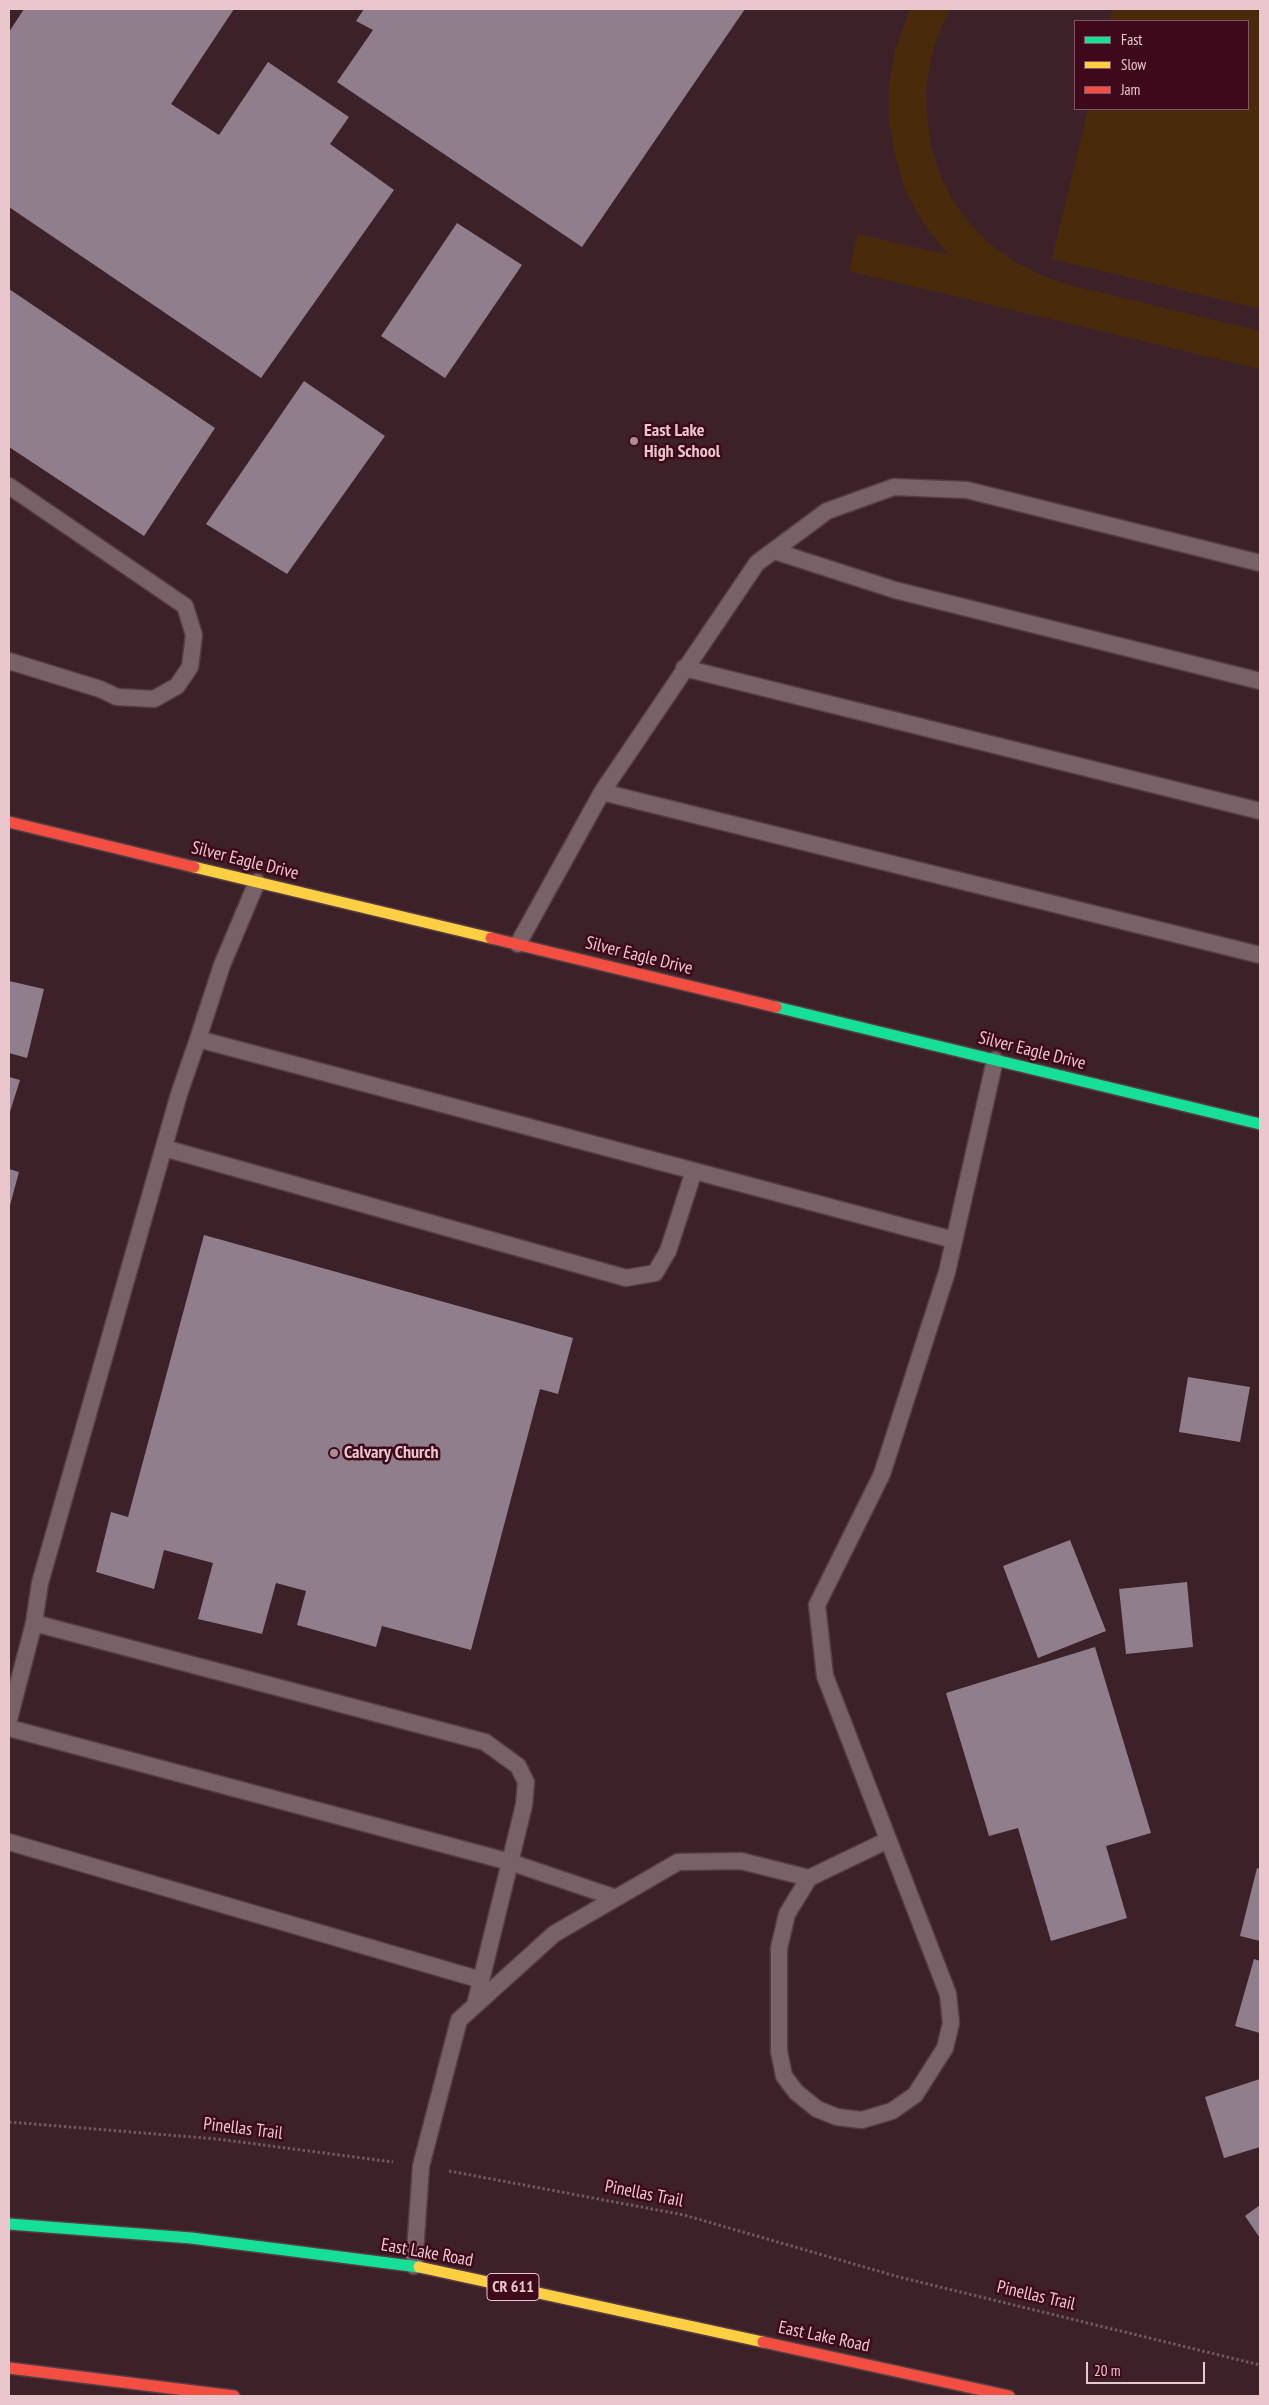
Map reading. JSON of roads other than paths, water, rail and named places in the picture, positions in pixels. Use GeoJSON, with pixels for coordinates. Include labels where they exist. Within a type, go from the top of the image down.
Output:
{"type":"FeatureCollection","features":[{"type":"Feature","properties":{"kind":"street","name":"Silver Eagle Drive"},"geometry":{"type":"LineString","coordinates":[[9,822],[1260,1124]]}},
{"type":"Feature","properties":{"kind":"street","name":"East Lake Road"},"geometry":{"type":"LineString","coordinates":[[9,2224],[191,2238],[414,2266],[1009,2396]]}},
{"type":"Feature","properties":{"kind":"street"},"geometry":{"type":"LineString","coordinates":[[9,2368],[234,2396]]}},
{"type":"Feature","properties":{"kind":"lane"},"geometry":{"type":"LineString","coordinates":[[9,486],[185,606],[194,635],[190,667],[177,686],[154,699],[117,697],[100,689],[9,661]]}},
{"type":"Feature","properties":{"kind":"lane"},"geometry":{"type":"LineString","coordinates":[[518,944],[602,792],[684,668],[757,563],[826,511],[894,487],[967,490],[1260,562]]}},
{"type":"Feature","properties":{"kind":"lane"},"geometry":{"type":"LineString","coordinates":[[774,551],[895,590],[1260,681]]}},
{"type":"Feature","properties":{"kind":"lane"},"geometry":{"type":"LineString","coordinates":[[684,668],[1260,811]]}},
{"type":"Feature","properties":{"kind":"lane"},"geometry":{"type":"LineString","coordinates":[[602,792],[1260,955]]}},
{"type":"Feature","properties":{"kind":"lane"},"geometry":{"type":"LineString","coordinates":[[9,1718],[34,1623],[40,1583],[179,1094],[222,965],[258,882]]}},
{"type":"Feature","properties":{"kind":"lane"},"geometry":{"type":"LineString","coordinates":[[198,1039],[954,1240]]}},
{"type":"Feature","properties":{"kind":"lane"},"geometry":{"type":"LineString","coordinates":[[888,1840],[809,1878],[787,1914],[779,1948],[778,2051],[784,2076],[796,2092],[817,2109],[837,2117],[862,2120],[892,2111],[915,2095],[945,2048],[951,2023],[948,1994],[888,1840],[824,1676],[817,1605],[882,1474],[947,1272],[995,1060]]}},
{"type":"Feature","properties":{"kind":"lane"},"geometry":{"type":"LineString","coordinates":[[164,1148],[626,1278],[655,1273],[668,1251],[694,1171]]}},
{"type":"Feature","properties":{"kind":"lane"},"geometry":{"type":"LineString","coordinates":[[34,1623],[485,1742],[518,1766],[526,1782],[524,1805],[475,2005]]}},
{"type":"Feature","properties":{"kind":"lane"},"geometry":{"type":"LineString","coordinates":[[9,1728],[510,1862],[616,1898]]}},
{"type":"Feature","properties":{"kind":"lane"},"geometry":{"type":"LineString","coordinates":[[9,1842],[482,1980]]}},
{"type":"Feature","properties":{"kind":"lane"},"geometry":{"type":"LineString","coordinates":[[414,2266],[420,2166],[459,2020],[554,1934],[678,1862],[741,1861],[809,1878]]}},
{"type":"Feature","properties":{"kind":"place","name":"East Lake High School"},"geometry":{"type":"Point","coordinates":[634,441]}},
{"type":"Feature","properties":{"kind":"place","name":"Calvary Church"},"geometry":{"type":"Point","coordinates":[334,1453]}}]}
